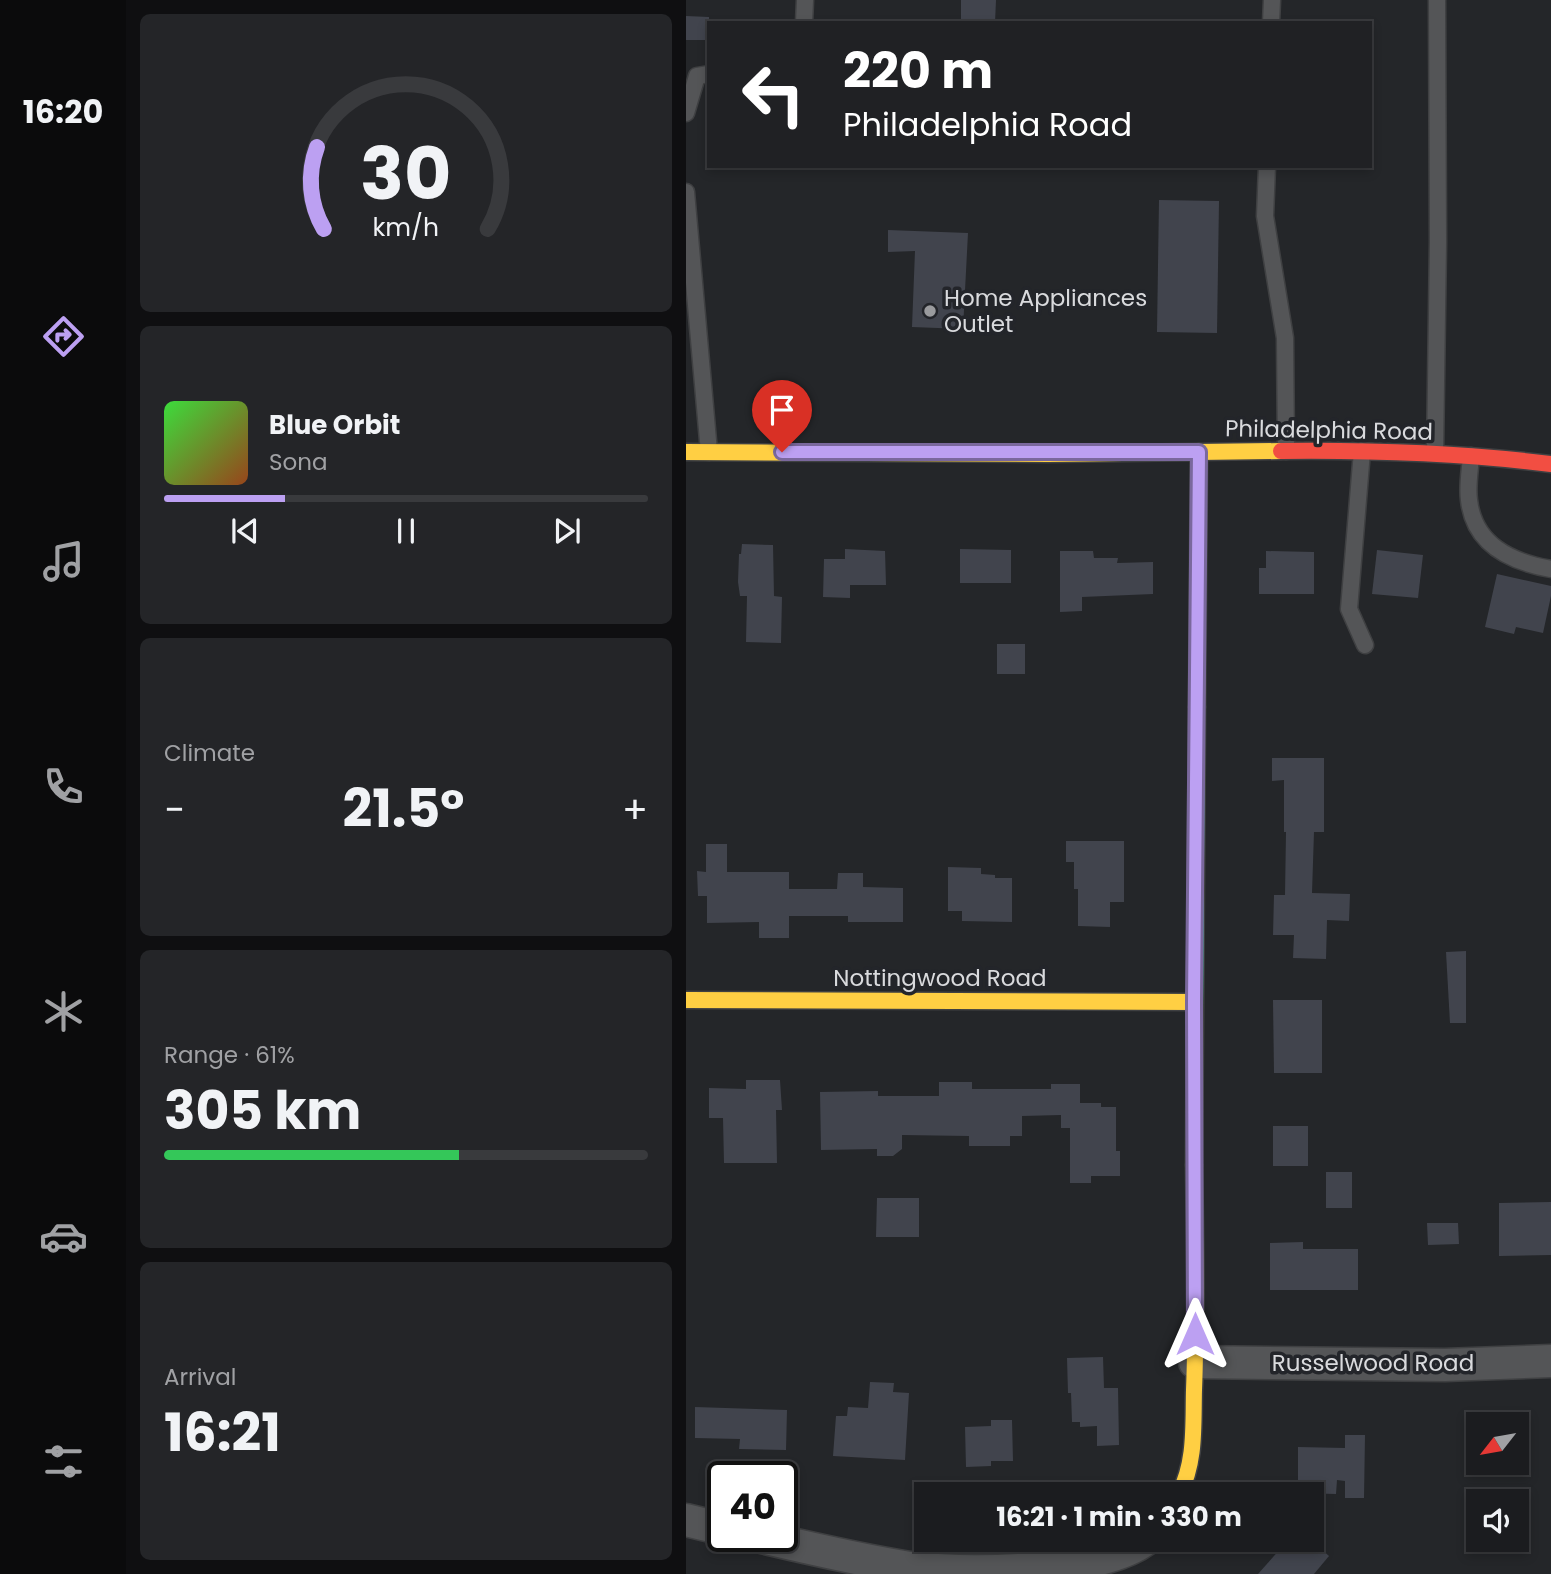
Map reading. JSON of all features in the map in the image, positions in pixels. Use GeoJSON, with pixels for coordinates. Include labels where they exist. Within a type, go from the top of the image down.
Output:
{"type":"FeatureCollection","features":[{"type":"Feature","properties":{"kind":"street","name":"Philadelphia Road"},"geometry":{"type":"LineString","coordinates":[[686,452],[1362,451],[1435,453],[1551,464]]}},
{"type":"Feature","properties":{"kind":"street"},"geometry":{"type":"LineString","coordinates":[[1185,1482],[1192,1451],[1195,1362],[1194,1002],[1199,452]]}},
{"type":"Feature","properties":{"kind":"street","name":"Nottingwood Road"},"geometry":{"type":"LineString","coordinates":[[686,1000],[1194,1002]]}},
{"type":"Feature","properties":{"kind":"street","name":"Russelwood Road"},"geometry":{"type":"LineString","coordinates":[[1195,1362],[1445,1365],[1551,1361]]}},
{"type":"Feature","properties":{"kind":"street"},"geometry":{"type":"LineString","coordinates":[[686,1520],[707,1525]]}},
{"type":"Feature","properties":{"kind":"street"},"geometry":{"type":"LineString","coordinates":[[798,1544],[912,1568],[987,1573],[1044,1572],[1084,1567],[1112,1560],[1125,1552]]}},
{"type":"Feature","properties":{"kind":"lane"},"geometry":{"type":"LineString","coordinates":[[804,21],[805,0]]}},
{"type":"Feature","properties":{"kind":"lane"},"geometry":{"type":"LineString","coordinates":[[1271,21],[1272,0]]}},
{"type":"Feature","properties":{"kind":"lane"},"geometry":{"type":"LineString","coordinates":[[1435,453],[1437,0]]}},
{"type":"Feature","properties":{"kind":"lane"},"geometry":{"type":"LineString","coordinates":[[686,113],[698,76],[707,74]]}},
{"type":"Feature","properties":{"kind":"lane"},"geometry":{"type":"LineString","coordinates":[[1267,168],[1265,216],[1285,338],[1286,451]]}},
{"type":"Feature","properties":{"kind":"lane"},"geometry":{"type":"LineString","coordinates":[[686,192],[709,452]]}},
{"type":"Feature","properties":{"kind":"lane"},"geometry":{"type":"LineString","coordinates":[[1362,451],[1349,609],[1365,645]]}},
{"type":"Feature","properties":{"kind":"lane"},"geometry":{"type":"LineString","coordinates":[[1471,456],[1469,500],[1475,521],[1484,537],[1498,552],[1527,565],[1551,569]]}},
{"type":"Feature","properties":{"kind":"building"},"geometry":{"type":"Polygon","coordinates":[[[961,0],[996,0],[995,21],[961,21],[961,0]]]}},
{"type":"Feature","properties":{"kind":"building"},"geometry":{"type":"Polygon","coordinates":[[[686,16],[709,17],[707,40],[686,40],[686,16]]]}},
{"type":"Feature","properties":{"kind":"building"},"geometry":{"type":"Polygon","coordinates":[[[1159,200],[1219,201],[1217,333],[1157,332],[1159,200]]]}},
{"type":"Feature","properties":{"kind":"building"},"geometry":{"type":"Polygon","coordinates":[[[888,230],[968,233],[963,329],[912,327],[915,251],[888,252],[888,230]]]}},
{"type":"Feature","properties":{"kind":"building"},"geometry":{"type":"Polygon","coordinates":[[[742,544],[773,545],[774,596],[782,597],[781,643],[746,642],[747,596],[740,596],[738,582],[742,544]]]}},
{"type":"Feature","properties":{"kind":"building"},"geometry":{"type":"Polygon","coordinates":[[[845,549],[885,551],[886,585],[850,585],[850,598],[823,597],[824,559],[845,559],[845,549]]]}},
{"type":"Feature","properties":{"kind":"building"},"geometry":{"type":"Polygon","coordinates":[[[960,549],[1011,550],[1011,583],[960,583],[960,549]]]}},
{"type":"Feature","properties":{"kind":"building"},"geometry":{"type":"Polygon","coordinates":[[[1377,550],[1423,555],[1418,598],[1372,594],[1377,550]]]}},
{"type":"Feature","properties":{"kind":"building"},"geometry":{"type":"Polygon","coordinates":[[[1060,551],[1093,551],[1094,558],[1118,558],[1117,563],[1153,562],[1153,594],[1082,597],[1082,611],[1060,612],[1060,551]]]}},
{"type":"Feature","properties":{"kind":"building"},"geometry":{"type":"Polygon","coordinates":[[[1266,551],[1314,552],[1314,594],[1259,594],[1259,568],[1266,568],[1266,551]]]}},
{"type":"Feature","properties":{"kind":"building"},"geometry":{"type":"Polygon","coordinates":[[[1497,574],[1551,586],[1543,633],[1516,627],[1514,634],[1485,627],[1497,574]]]}},
{"type":"Feature","properties":{"kind":"building"},"geometry":{"type":"Polygon","coordinates":[[[997,644],[1025,644],[1025,674],[997,674],[997,644]]]}},
{"type":"Feature","properties":{"kind":"building"},"geometry":{"type":"Polygon","coordinates":[[[1272,758],[1324,758],[1324,832],[1314,832],[1312,893],[1350,894],[1349,921],[1327,920],[1326,959],[1293,958],[1294,935],[1273,935],[1274,895],[1285,895],[1286,832],[1284,780],[1272,781],[1272,758]]]}},
{"type":"Feature","properties":{"kind":"building"},"geometry":{"type":"Polygon","coordinates":[[[1066,841],[1124,841],[1124,902],[1110,902],[1110,927],[1078,926],[1078,889],[1074,889],[1074,862],[1066,862],[1066,841]]]}},
{"type":"Feature","properties":{"kind":"building"},"geometry":{"type":"Polygon","coordinates":[[[706,844],[727,844],[727,872],[789,872],[789,889],[837,889],[838,873],[863,873],[863,887],[903,888],[903,922],[848,922],[848,916],[789,916],[789,938],[759,938],[759,922],[707,923],[707,896],[698,896],[697,871],[706,872],[706,844]]]}},
{"type":"Feature","properties":{"kind":"building"},"geometry":{"type":"Polygon","coordinates":[[[948,867],[981,868],[981,874],[995,875],[995,878],[1012,878],[1012,922],[962,921],[962,911],[948,911],[948,867]]]}},
{"type":"Feature","properties":{"kind":"building"},"geometry":{"type":"Polygon","coordinates":[[[1466,951],[1466,1023],[1450,1023],[1446,952],[1466,951]]]}},
{"type":"Feature","properties":{"kind":"building"},"geometry":{"type":"Polygon","coordinates":[[[1273,1000],[1322,1000],[1322,1073],[1274,1073],[1273,1000]]]}},
{"type":"Feature","properties":{"kind":"building"},"geometry":{"type":"Polygon","coordinates":[[[746,1080],[780,1080],[782,1110],[776,1110],[777,1163],[724,1163],[723,1118],[709,1118],[709,1088],[746,1089],[746,1080]]]}},
{"type":"Feature","properties":{"kind":"building"},"geometry":{"type":"Polygon","coordinates":[[[939,1082],[972,1082],[972,1089],[1051,1089],[1051,1084],[1080,1084],[1080,1103],[1101,1103],[1101,1107],[1116,1107],[1116,1151],[1120,1151],[1120,1176],[1091,1176],[1091,1183],[1070,1183],[1070,1128],[1061,1128],[1061,1115],[1022,1116],[1022,1136],[1010,1136],[1010,1146],[969,1146],[969,1136],[902,1135],[902,1149],[893,1156],[877,1156],[877,1149],[821,1150],[820,1092],[878,1091],[878,1096],[939,1096],[939,1082]]]}},
{"type":"Feature","properties":{"kind":"building"},"geometry":{"type":"Polygon","coordinates":[[[1273,1126],[1308,1126],[1308,1166],[1273,1166],[1273,1126]]]}},
{"type":"Feature","properties":{"kind":"building"},"geometry":{"type":"Polygon","coordinates":[[[1326,1172],[1352,1172],[1352,1208],[1326,1208],[1326,1172]]]}},
{"type":"Feature","properties":{"kind":"building"},"geometry":{"type":"Polygon","coordinates":[[[877,1198],[919,1198],[919,1237],[876,1237],[877,1198]]]}},
{"type":"Feature","properties":{"kind":"building"},"geometry":{"type":"Polygon","coordinates":[[[1551,1202],[1551,1255],[1499,1256],[1499,1203],[1551,1202]]]}},
{"type":"Feature","properties":{"kind":"building"},"geometry":{"type":"Polygon","coordinates":[[[1427,1223],[1458,1223],[1459,1244],[1428,1245],[1427,1223]]]}},
{"type":"Feature","properties":{"kind":"building"},"geometry":{"type":"Polygon","coordinates":[[[1303,1242],[1303,1249],[1358,1249],[1358,1290],[1270,1290],[1270,1243],[1303,1242]]]}},
{"type":"Feature","properties":{"kind":"building"},"geometry":{"type":"Polygon","coordinates":[[[1103,1357],[1104,1388],[1118,1388],[1119,1445],[1097,1446],[1097,1426],[1080,1427],[1080,1422],[1072,1422],[1067,1358],[1103,1357]]]}},
{"type":"Feature","properties":{"kind":"building"},"geometry":{"type":"Polygon","coordinates":[[[870,1382],[894,1383],[893,1392],[909,1393],[905,1460],[833,1456],[836,1416],[847,1416],[848,1407],[868,1408],[870,1382]]]}},
{"type":"Feature","properties":{"kind":"building"},"geometry":{"type":"Polygon","coordinates":[[[695,1407],[787,1410],[786,1450],[739,1449],[740,1439],[695,1438],[695,1407]]]}},
{"type":"Feature","properties":{"kind":"building"},"geometry":{"type":"Polygon","coordinates":[[[991,1420],[1012,1420],[1013,1461],[991,1461],[991,1466],[966,1467],[965,1427],[991,1426],[991,1420]]]}},
{"type":"Feature","properties":{"kind":"building"},"geometry":{"type":"Polygon","coordinates":[[[1345,1435],[1365,1435],[1364,1498],[1345,1498],[1345,1481],[1337,1480],[1336,1494],[1324,1494],[1324,1482],[1298,1482],[1298,1447],[1345,1448],[1345,1435]]]}},
{"type":"Feature","properties":{"kind":"building"},"geometry":{"type":"Polygon","coordinates":[[[1277,1552],[1324,1552],[1329,1556],[1314,1574],[1258,1574],[1277,1552]]]}},
{"type":"Feature","properties":{"kind":"traffic: fast"},"geometry":{"type":"LineString","coordinates":[[1194,1165],[1197,707]]}},
{"type":"Feature","properties":{"kind":"traffic: slow"},"geometry":{"type":"LineString","coordinates":[[686,452],[1048,454],[1281,451]]}},
{"type":"Feature","properties":{"kind":"traffic: slow"},"geometry":{"type":"LineString","coordinates":[[1197,707],[1199,452]]}},
{"type":"Feature","properties":{"kind":"traffic: slow"},"geometry":{"type":"LineString","coordinates":[[686,1000],[1194,1002]]}},
{"type":"Feature","properties":{"kind":"traffic: slow"},"geometry":{"type":"LineString","coordinates":[[1184,1482],[1191,1456],[1193,1430],[1196,1306],[1194,1165]]}},
{"type":"Feature","properties":{"kind":"traffic: jam"},"geometry":{"type":"LineString","coordinates":[[1281,451],[1416,453],[1551,464]]}},
{"type":"Feature","properties":{"kind":"place","name":"Home Appliances Outlet"},"geometry":{"type":"Point","coordinates":[930,311]}},
{"type":"Feature","properties":{"kind":"route"},"geometry":{"type":"LineString","coordinates":[[782,452],[1199,452],[1194,1002],[1195,1334]]}}]}
